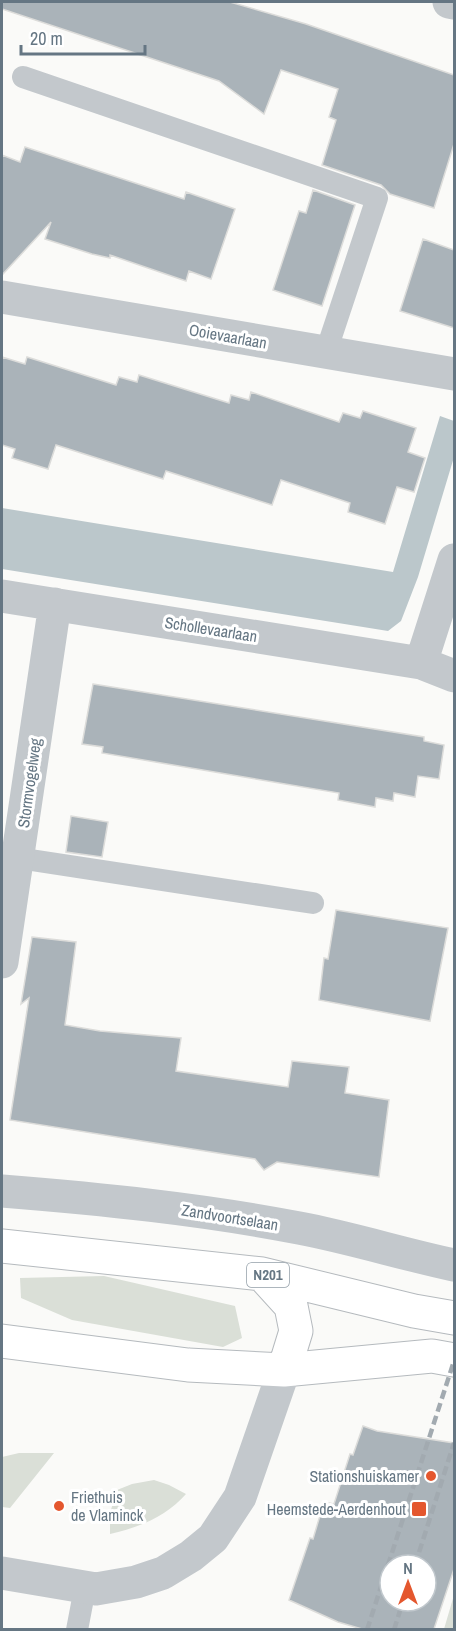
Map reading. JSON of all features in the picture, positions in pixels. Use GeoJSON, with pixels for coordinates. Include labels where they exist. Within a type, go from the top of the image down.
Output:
{"type":"FeatureCollection","features":[{"type":"Feature","properties":{"kind":"main road","name":"N201"},"geometry":{"type":"LineString","coordinates":[[2,1246],[262,1274],[414,1311],[454,1318]]}},
{"type":"Feature","properties":{"kind":"main road","name":"N201"},"geometry":{"type":"LineString","coordinates":[[262,1274],[291,1306],[296,1331],[284,1370]]}},
{"type":"Feature","properties":{"kind":"main road"},"geometry":{"type":"LineString","coordinates":[[3,1340],[188,1365],[284,1370],[432,1356],[454,1360]]}},
{"type":"Feature","properties":{"kind":"street"},"geometry":{"type":"LineString","coordinates":[[449,2],[454,3]]}},
{"type":"Feature","properties":{"kind":"street","name":"Ooievaarlaan"},"geometry":{"type":"LineString","coordinates":[[2,297],[454,374]]}},
{"type":"Feature","properties":{"kind":"street"},"geometry":{"type":"LineString","coordinates":[[421,663],[454,560]]}},
{"type":"Feature","properties":{"kind":"street","name":"Schollevaarlaan"},"geometry":{"type":"LineString","coordinates":[[2,596],[421,663],[454,676]]}},
{"type":"Feature","properties":{"kind":"street","name":"Stormvogelweg"},"geometry":{"type":"LineString","coordinates":[[2,962],[55,604]]}},
{"type":"Feature","properties":{"kind":"street","name":"Zandvoortselaan"},"geometry":{"type":"LineString","coordinates":[[2,1191],[137,1203],[301,1228],[413,1257],[454,1265]]}},
{"type":"Feature","properties":{"kind":"street"},"geometry":{"type":"LineString","coordinates":[[2,1573],[91,1588],[136,1582],[163,1573],[191,1556],[213,1538],[240,1497],[284,1370]]}},
{"type":"Feature","properties":{"kind":"lane"},"geometry":{"type":"LineString","coordinates":[[23,77],[377,198],[326,352]]}},
{"type":"Feature","properties":{"kind":"lane"},"geometry":{"type":"LineString","coordinates":[[18,858],[313,903]]}},
{"type":"Feature","properties":{"kind":"lane"},"geometry":{"type":"LineString","coordinates":[[77,1629],[91,1588]]}},
{"type":"Feature","properties":{"kind":"lane"},"geometry":{"type":"LineString","coordinates":[[89,1629],[91,1588]]}},
{"type":"Feature","properties":{"kind":"shaded area"},"geometry":{"type":"Polygon","coordinates":[[[440,416],[454,421],[454,457],[418,577],[401,621],[388,631],[2,569],[2,508],[393,572],[440,416]]]}},
{"type":"Feature","properties":{"kind":"shaded area"},"geometry":{"type":"Polygon","coordinates":[[[104,1276],[235,1306],[242,1338],[223,1347],[72,1320],[21,1298],[20,1278],[104,1276]]]}},
{"type":"Feature","properties":{"kind":"shaded area"},"geometry":{"type":"Polygon","coordinates":[[[19,1453],[54,1453],[10,1508],[2,1507],[2,1457],[19,1453]]]}},
{"type":"Feature","properties":{"kind":"shaded area"},"geometry":{"type":"Polygon","coordinates":[[[154,1480],[186,1494],[161,1515],[110,1534],[110,1513],[117,1490],[132,1484],[154,1480]]]}},
{"type":"Feature","properties":{"kind":"shaded area"},"geometry":{"type":"Polygon","coordinates":[[[454,1595],[454,1629],[444,1629],[454,1595]]]}},
{"type":"Feature","properties":{"kind":"building"},"geometry":{"type":"Polygon","coordinates":[[[2,2],[230,2],[306,24],[454,75],[454,144],[434,208],[390,194],[381,185],[322,165],[336,120],[329,117],[338,89],[281,70],[264,114],[219,81],[2,9],[2,2]]]}},
{"type":"Feature","properties":{"kind":"building"},"geometry":{"type":"Polygon","coordinates":[[[25,147],[184,199],[186,192],[235,209],[211,279],[189,271],[186,281],[110,255],[110,258],[92,254],[45,239],[51,222],[2,275],[2,155],[20,162],[25,147]]]}},
{"type":"Feature","properties":{"kind":"building"},"geometry":{"type":"Polygon","coordinates":[[[313,190],[355,205],[322,306],[273,290],[299,211],[306,213],[313,190]]]}},
{"type":"Feature","properties":{"kind":"building"},"geometry":{"type":"Polygon","coordinates":[[[423,239],[454,250],[454,328],[400,311],[423,239]]]}},
{"type":"Feature","properties":{"kind":"building"},"geometry":{"type":"Polygon","coordinates":[[[2,357],[25,364],[27,357],[116,385],[119,377],[137,382],[139,375],[229,403],[231,395],[249,400],[251,392],[339,422],[343,413],[360,418],[363,411],[416,428],[408,452],[425,458],[414,492],[397,487],[385,524],[348,512],[350,503],[281,480],[272,505],[166,471],[163,479],[56,445],[48,469],[12,458],[15,449],[2,445],[2,357]]]}},
{"type":"Feature","properties":{"kind":"building"},"geometry":{"type":"Polygon","coordinates":[[[93,684],[424,737],[424,741],[444,745],[439,779],[418,776],[415,797],[394,793],[393,801],[376,798],[375,807],[338,800],[339,793],[102,753],[103,747],[82,744],[93,684]]]}},
{"type":"Feature","properties":{"kind":"building"},"geometry":{"type":"Polygon","coordinates":[[[71,816],[108,822],[102,857],[66,852],[71,816]]]}},
{"type":"Feature","properties":{"kind":"building"},"geometry":{"type":"Polygon","coordinates":[[[336,910],[448,928],[430,1021],[319,1000],[324,958],[328,959],[336,910]]]}},
{"type":"Feature","properties":{"kind":"building"},"geometry":{"type":"Polygon","coordinates":[[[32,937],[76,942],[65,1025],[100,1031],[181,1038],[176,1071],[288,1087],[292,1061],[349,1067],[345,1093],[389,1100],[379,1177],[277,1162],[264,1170],[255,1159],[10,1120],[29,998],[21,1004],[32,937]]]}},
{"type":"Feature","properties":{"kind":"building"},"geometry":{"type":"Polygon","coordinates":[[[363,1426],[377,1431],[454,1443],[454,1569],[434,1629],[362,1629],[338,1622],[289,1600],[310,1538],[313,1539],[324,1502],[334,1504],[350,1454],[353,1455],[363,1426]]]}},
{"type":"Feature","properties":{"kind":"railway"},"geometry":{"type":"LineString","coordinates":[[367,1630],[454,1361]]}},
{"type":"Feature","properties":{"kind":"railway"},"geometry":{"type":"LineString","coordinates":[[419,1553],[454,1443]]}},
{"type":"Feature","properties":{"kind":"railway"},"geometry":{"type":"LineString","coordinates":[[394,1630],[399,1613]]}},
{"type":"Feature","properties":{"kind":"place","name":"Stationshuiskamer"},"geometry":{"type":"Point","coordinates":[431,1476]}},
{"type":"Feature","properties":{"kind":"place","name":"Friethuis de Vlaminck"},"geometry":{"type":"Point","coordinates":[59,1506]}},
{"type":"Feature","properties":{"kind":"place","name":"Heemstede-Aerdenhout"},"geometry":{"type":"Point","coordinates":[419,1509]}}]}
